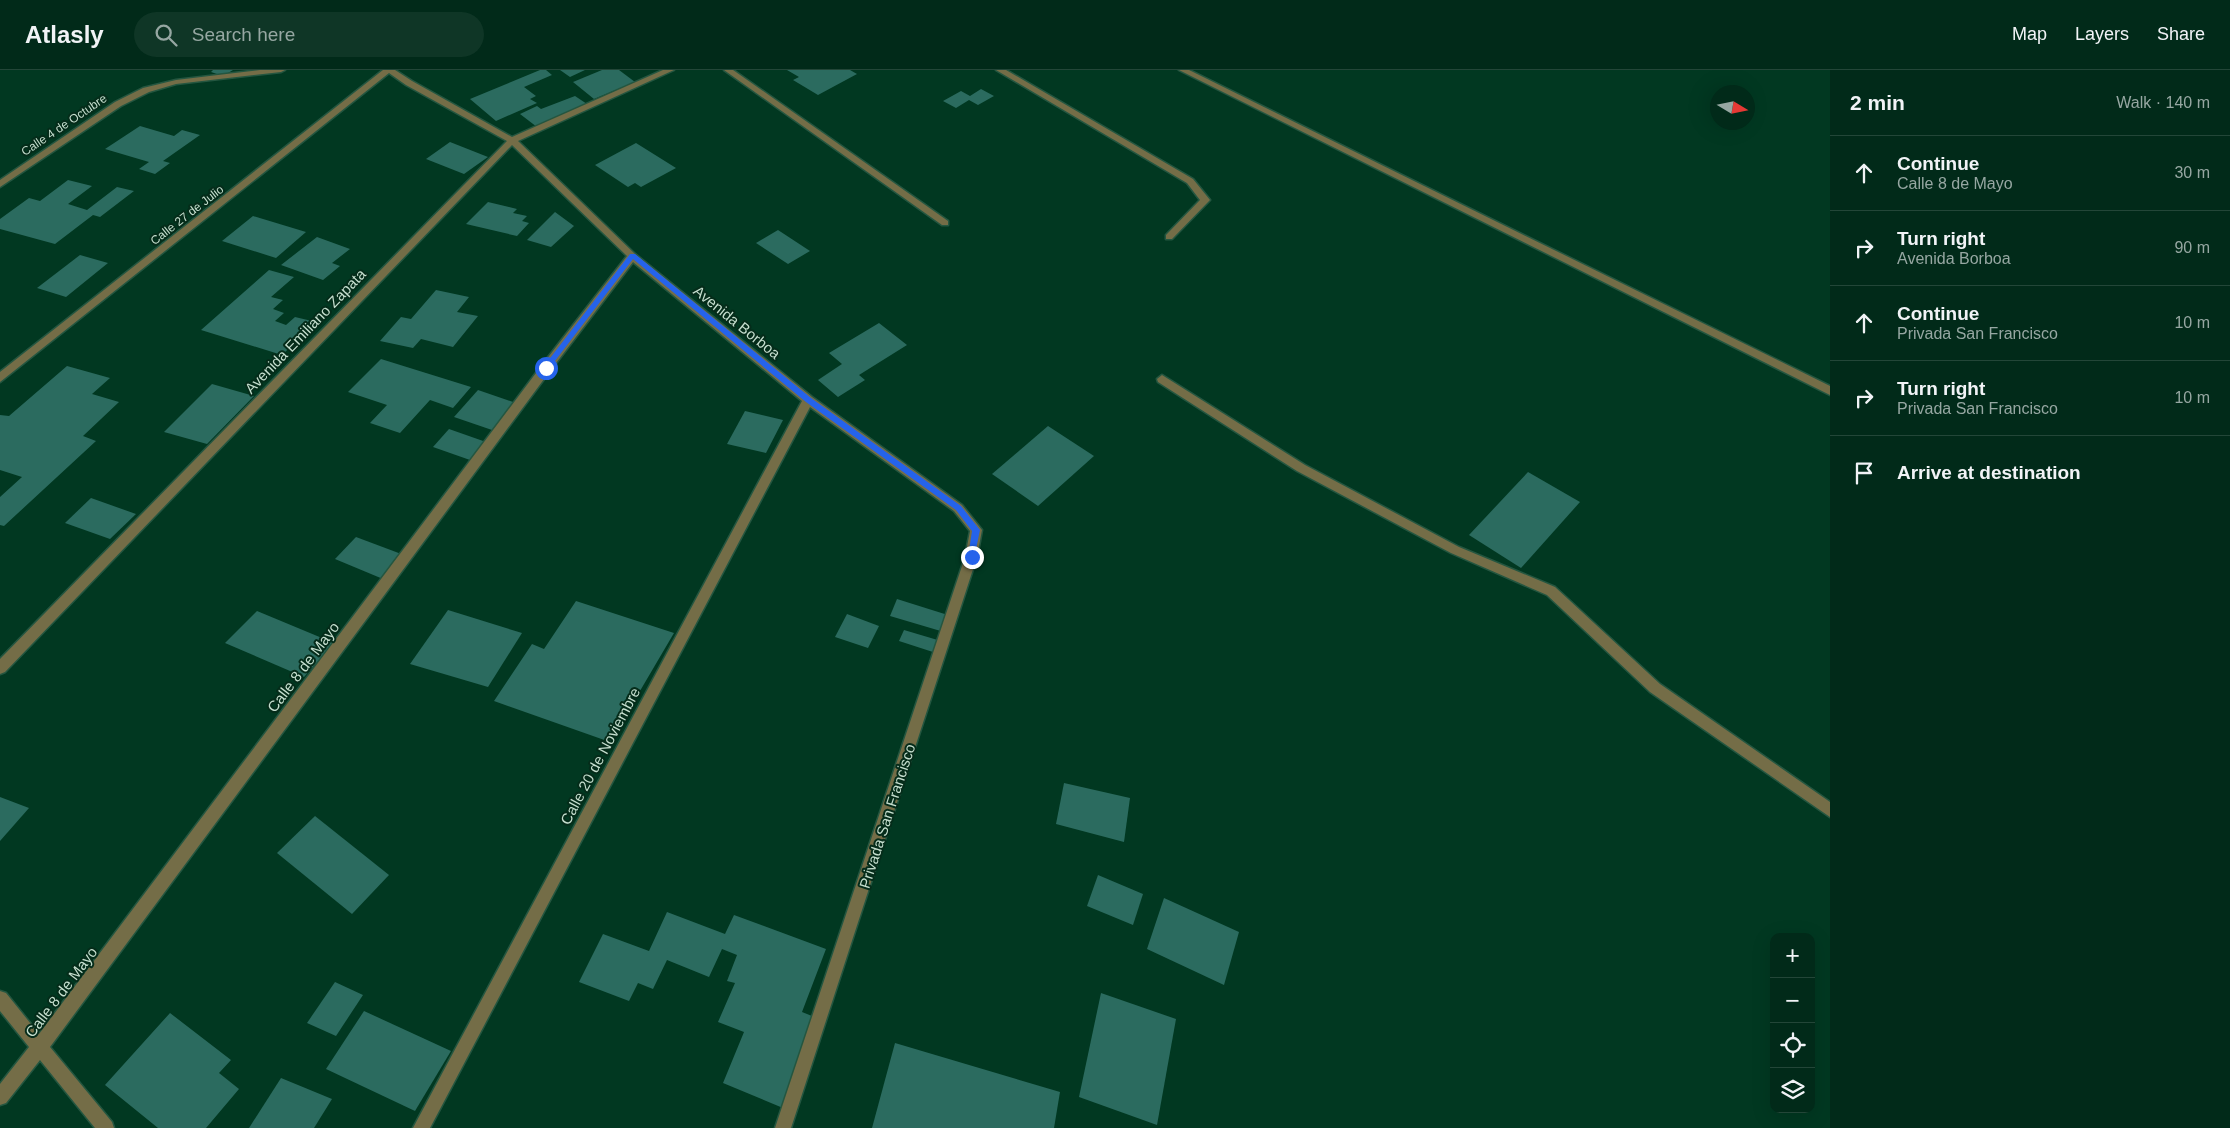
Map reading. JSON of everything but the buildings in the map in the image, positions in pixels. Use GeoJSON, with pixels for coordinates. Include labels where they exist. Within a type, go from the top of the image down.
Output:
{"type":"FeatureCollection","features":[{"type":"Feature","properties":{"kind":"street","name":"Calle 4 de Octubre"},"geometry":{"type":"LineString","coordinates":[[0,184],[118,104],[146,90],[176,82],[281,70]]}},
{"type":"Feature","properties":{"kind":"street","name":"Avenida Borboa"},"geometry":{"type":"LineString","coordinates":[[389,70],[512,140],[632,256],[808,400],[958,508]]}},
{"type":"Feature","properties":{"kind":"street","name":"Calle 27 de Julio"},"geometry":{"type":"LineString","coordinates":[[0,378],[389,70]]}},
{"type":"Feature","properties":{"kind":"street","name":"Avenida Emiliano Zapata"},"geometry":{"type":"LineString","coordinates":[[0,668],[512,140],[670,70]]}},
{"type":"Feature","properties":{"kind":"street"},"geometry":{"type":"LineString","coordinates":[[728,70],[946,223]]}},
{"type":"Feature","properties":{"kind":"street"},"geometry":{"type":"LineString","coordinates":[[1000,70],[1190,181],[1205,200],[1169,237]]}},
{"type":"Feature","properties":{"kind":"street"},"geometry":{"type":"LineString","coordinates":[[1183,70],[1830,392]]}},
{"type":"Feature","properties":{"kind":"street","name":"Calle 8 de Mayo"},"geometry":{"type":"LineString","coordinates":[[0,1097],[39,1048],[534,384],[632,256]]}},
{"type":"Feature","properties":{"kind":"street"},"geometry":{"type":"LineString","coordinates":[[1162,379],[1301,468],[1455,550],[1551,592],[1655,688],[1830,810]]}},
{"type":"Feature","properties":{"kind":"street","name":"Calle 20 de Noviembre"},"geometry":{"type":"LineString","coordinates":[[421,1128],[808,400]]}},
{"type":"Feature","properties":{"kind":"street","name":"Privada San Francisco"},"geometry":{"type":"LineString","coordinates":[[783,1128],[972,557],[976,530],[958,508]]}},
{"type":"Feature","properties":{"kind":"street"},"geometry":{"type":"LineString","coordinates":[[0,999],[106,1128]]}},
{"type":"Feature","properties":{"kind":"route"},"geometry":{"type":"LineString","coordinates":[[546,368],[632,256],[808,400],[958,508],[976,530],[972,557]]}}]}
